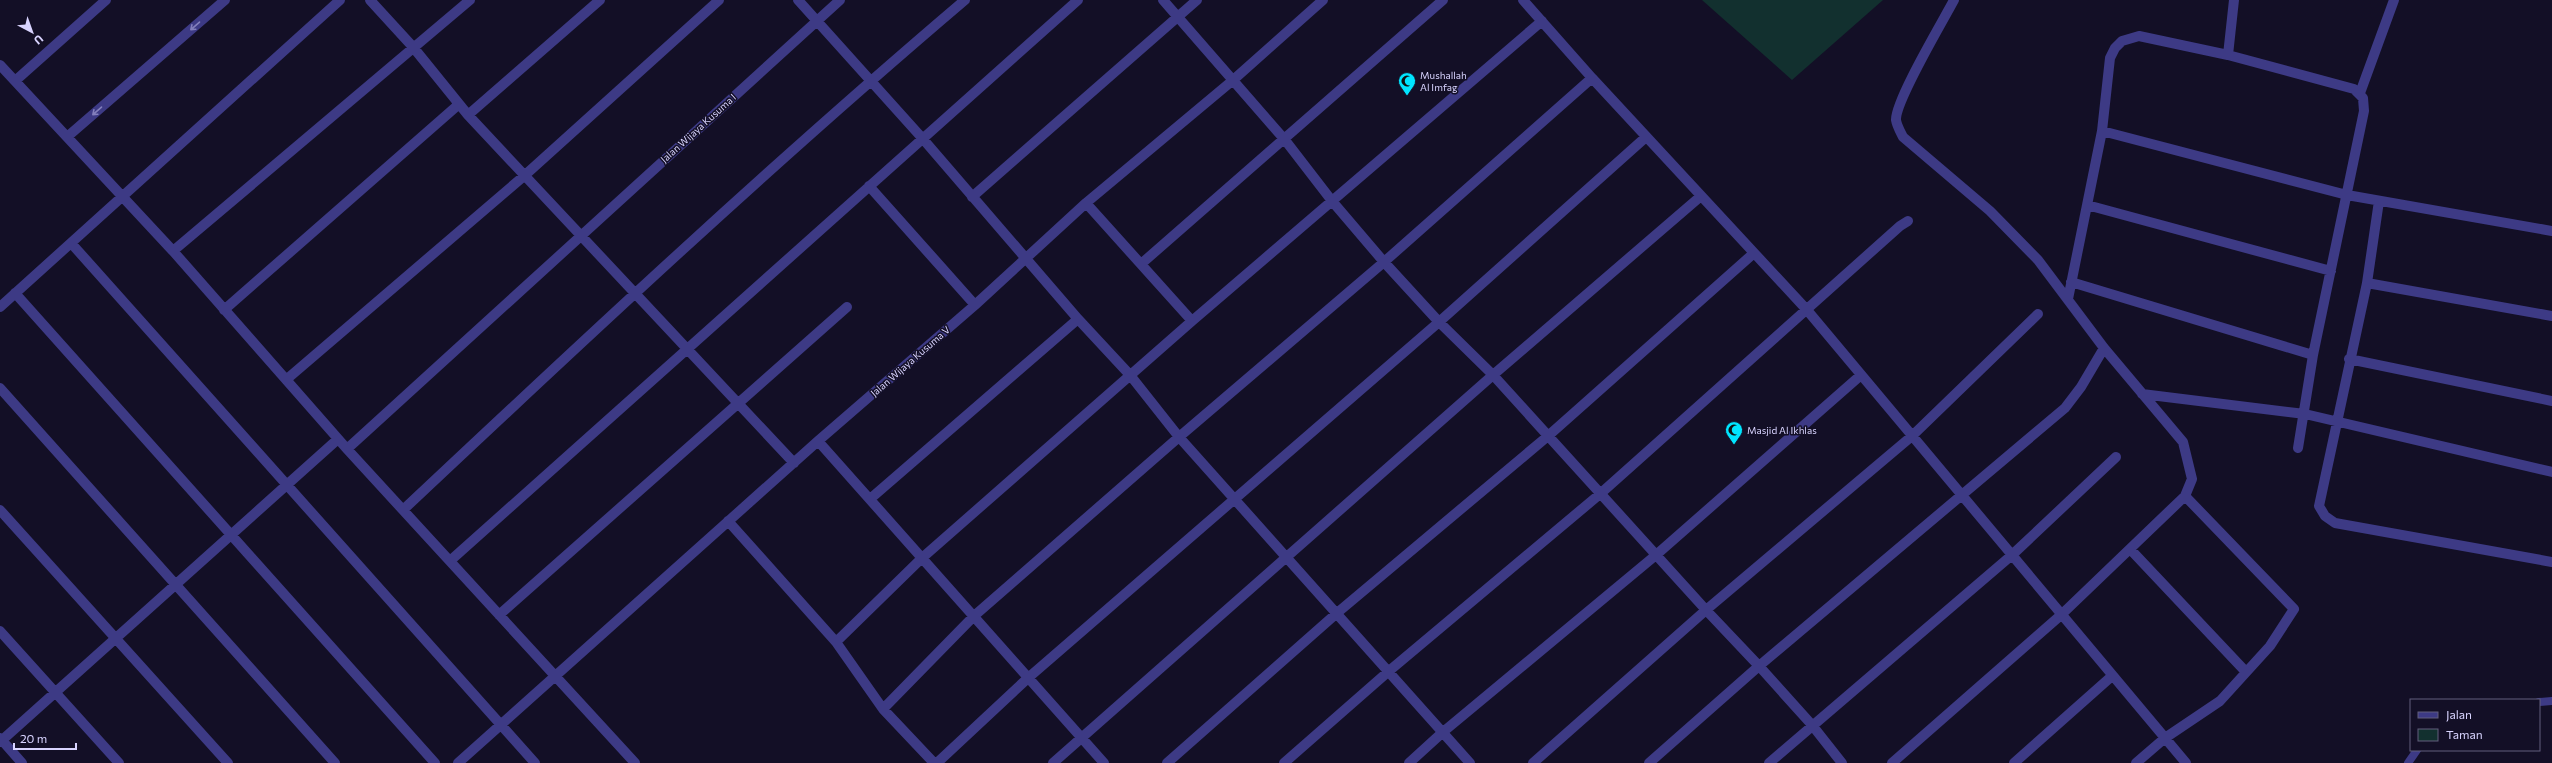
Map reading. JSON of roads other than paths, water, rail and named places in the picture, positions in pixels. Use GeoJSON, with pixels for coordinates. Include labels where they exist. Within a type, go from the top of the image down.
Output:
{"type":"FeatureCollection","features":[{"type":"Feature","properties":{"kind":"street"},"geometry":{"type":"LineString","coordinates":[[15,81],[106,0]]}},
{"type":"Feature","properties":{"kind":"street"},"geometry":{"type":"LineString","coordinates":[[67,137],[225,0]]}},
{"type":"Feature","properties":{"kind":"street"},"geometry":{"type":"LineString","coordinates":[[0,306],[340,0]]}},
{"type":"Feature","properties":{"kind":"street"},"geometry":{"type":"LineString","coordinates":[[370,0],[413,47],[458,105],[580,237],[794,463]]}},
{"type":"Feature","properties":{"kind":"street"},"geometry":{"type":"LineString","coordinates":[[174,251],[470,0]]}},
{"type":"Feature","properties":{"kind":"street"},"geometry":{"type":"LineString","coordinates":[[468,115],[600,0]]}},
{"type":"Feature","properties":{"kind":"street"},"geometry":{"type":"LineString","coordinates":[[287,379],[524,176],[719,0]]}},
{"type":"Feature","properties":{"kind":"street"},"geometry":{"type":"LineString","coordinates":[[798,0],[923,139],[1078,319],[1130,375],[1179,437],[1470,763]]}},
{"type":"Feature","properties":{"kind":"street","name":"Jalan Wijaya Kusuma I"},"geometry":{"type":"LineString","coordinates":[[347,450],[840,0]]}},
{"type":"Feature","properties":{"kind":"street"},"geometry":{"type":"LineString","coordinates":[[403,510],[634,294],[870,81],[965,0]]}},
{"type":"Feature","properties":{"kind":"street"},"geometry":{"type":"LineString","coordinates":[[451,560],[1078,0]]}},
{"type":"Feature","properties":{"kind":"street"},"geometry":{"type":"LineString","coordinates":[[1163,0],[1284,140],[1332,201],[1384,262],[1439,322],[1493,375],[1706,610],[1759,666],[1812,726],[1842,763]]}},
{"type":"Feature","properties":{"kind":"street"},"geometry":{"type":"LineString","coordinates":[[972,197],[1197,0]]}},
{"type":"Feature","properties":{"kind":"street","name":"Jalan Wijaya Kusuma V"},"geometry":{"type":"LineString","coordinates":[[458,763],[818,441],[975,305],[1025,257],[1086,203],[1232,81],[1323,0]]}},
{"type":"Feature","properties":{"kind":"street"},"geometry":{"type":"LineString","coordinates":[[1141,264],[1443,0]]}},
{"type":"Feature","properties":{"kind":"street"},"geometry":{"type":"LineString","coordinates":[[1522,0],[1592,78],[1808,310],[2186,763]]}},
{"type":"Feature","properties":{"kind":"street"},"geometry":{"type":"LineString","coordinates":[[1892,763],[2061,615],[2185,496],[2192,479],[2185,447],[2104,348],[2068,298],[2014,235],[1990,210],[1903,137],[1898,128],[1896,120],[1901,101],[1954,0]]}},
{"type":"Feature","properties":{"kind":"street"},"geometry":{"type":"LineString","coordinates":[[2228,55],[2234,0]]}},
{"type":"Feature","properties":{"kind":"street"},"geometry":{"type":"LineString","coordinates":[[2360,93],[2394,0]]}},
{"type":"Feature","properties":{"kind":"street"},"geometry":{"type":"LineString","coordinates":[[836,642],[922,558],[1130,375],[1542,21]]}},
{"type":"Feature","properties":{"kind":"street"},"geometry":{"type":"LineString","coordinates":[[2068,298],[2102,131],[2110,58],[2115,48],[2122,41],[2139,36],[2228,55],[2344,85],[2360,93],[2365,104],[2313,355],[2305,414],[2298,448]]}},
{"type":"Feature","properties":{"kind":"street"},"geometry":{"type":"LineString","coordinates":[[0,65],[174,251],[224,310],[287,379],[347,450],[451,560],[554,677],[635,763]]}},
{"type":"Feature","properties":{"kind":"street"},"geometry":{"type":"LineString","coordinates":[[883,709],[974,616],[1179,437],[1384,262],[1592,78]]}},
{"type":"Feature","properties":{"kind":"street"},"geometry":{"type":"LineString","coordinates":[[224,310],[458,105]]}},
{"type":"Feature","properties":{"kind":"street"},"geometry":{"type":"LineString","coordinates":[[2102,131],[2347,195],[2552,231]]}},
{"type":"Feature","properties":{"kind":"street"},"geometry":{"type":"LineString","coordinates":[[728,521],[836,642],[883,709],[935,763],[1028,678],[1439,322],[1646,136]]}},
{"type":"Feature","properties":{"kind":"street"},"geometry":{"type":"LineString","coordinates":[[869,186],[975,305]]}},
{"type":"Feature","properties":{"kind":"street"},"geometry":{"type":"LineString","coordinates":[[1053,763],[1286,556],[1701,196]]}},
{"type":"Feature","properties":{"kind":"street"},"geometry":{"type":"LineString","coordinates":[[2379,201],[2367,283],[2349,359],[2319,506],[2328,519],[2335,522],[2552,562]]}},
{"type":"Feature","properties":{"kind":"street"},"geometry":{"type":"LineString","coordinates":[[1086,203],[1192,321]]}},
{"type":"Feature","properties":{"kind":"street"},"geometry":{"type":"LineString","coordinates":[[2087,205],[2331,271]]}},
{"type":"Feature","properties":{"kind":"street"},"geometry":{"type":"LineString","coordinates":[[1284,763],[1389,671],[1600,494],[1908,221]]}},
{"type":"Feature","properties":{"kind":"street"},"geometry":{"type":"LineString","coordinates":[[71,243],[535,763]]}},
{"type":"Feature","properties":{"kind":"street"},"geometry":{"type":"LineString","coordinates":[[1167,763],[1337,613],[1548,436],[1754,253]]}},
{"type":"Feature","properties":{"kind":"street"},"geometry":{"type":"LineString","coordinates":[[2071,282],[2313,355]]}},
{"type":"Feature","properties":{"kind":"street"},"geometry":{"type":"LineString","coordinates":[[2367,283],[2552,316]]}},
{"type":"Feature","properties":{"kind":"street"},"geometry":{"type":"LineString","coordinates":[[15,293],[436,763]]}},
{"type":"Feature","properties":{"kind":"street"},"geometry":{"type":"LineString","coordinates":[[499,616],[847,307]]}},
{"type":"Feature","properties":{"kind":"street"},"geometry":{"type":"LineString","coordinates":[[1533,763],[1706,610],[1912,436],[2038,314]]}},
{"type":"Feature","properties":{"kind":"street"},"geometry":{"type":"LineString","coordinates":[[870,500],[1078,319]]}},
{"type":"Feature","properties":{"kind":"street"},"geometry":{"type":"LineString","coordinates":[[1649,763],[1759,666],[2065,408],[2081,387],[2104,348]]}},
{"type":"Feature","properties":{"kind":"street"},"geometry":{"type":"LineString","coordinates":[[2349,359],[2552,401]]}},
{"type":"Feature","properties":{"kind":"street"},"geometry":{"type":"LineString","coordinates":[[1409,763],[1443,732],[1656,555],[1861,375]]}},
{"type":"Feature","properties":{"kind":"street"},"geometry":{"type":"LineString","coordinates":[[0,388],[335,763]]}},
{"type":"Feature","properties":{"kind":"street"},"geometry":{"type":"LineString","coordinates":[[2142,394],[2305,414],[2337,423],[2552,472]]}},
{"type":"Feature","properties":{"kind":"street"},"geometry":{"type":"LineString","coordinates":[[22,763],[0,740],[56,692],[338,439]]}},
{"type":"Feature","properties":{"kind":"street"},"geometry":{"type":"LineString","coordinates":[[818,441],[1104,763]]}},
{"type":"Feature","properties":{"kind":"street"},"geometry":{"type":"LineString","coordinates":[[1769,763],[2012,554],[2116,457]]}},
{"type":"Feature","properties":{"kind":"street"},"geometry":{"type":"LineString","coordinates":[[2136,763],[2165,738],[2220,701],[2274,640],[2294,609],[2185,496]]}},
{"type":"Feature","properties":{"kind":"street"},"geometry":{"type":"LineString","coordinates":[[0,510],[228,763]]}},
{"type":"Feature","properties":{"kind":"street"},"geometry":{"type":"LineString","coordinates":[[2130,549],[2246,672]]}},
{"type":"Feature","properties":{"kind":"street"},"geometry":{"type":"LineString","coordinates":[[0,631],[119,763]]}},
{"type":"Feature","properties":{"kind":"street"},"geometry":{"type":"LineString","coordinates":[[2014,763],[2112,676]]}},
{"type":"Feature","properties":{"kind":"lane"},"geometry":{"type":"LineString","coordinates":[[2540,702],[2552,701]]}},
{"type":"Feature","properties":{"kind":"lane"},"geometry":{"type":"LineString","coordinates":[[2408,763],[2416,751]]}},
{"type":"Feature","properties":{"kind":"place","name":"Mushallah Al Imfag"},"geometry":{"type":"Point","coordinates":[1407,96]}},
{"type":"Feature","properties":{"kind":"place","name":"Masjid Al Ikhlas"},"geometry":{"type":"Point","coordinates":[1734,445]}}]}
